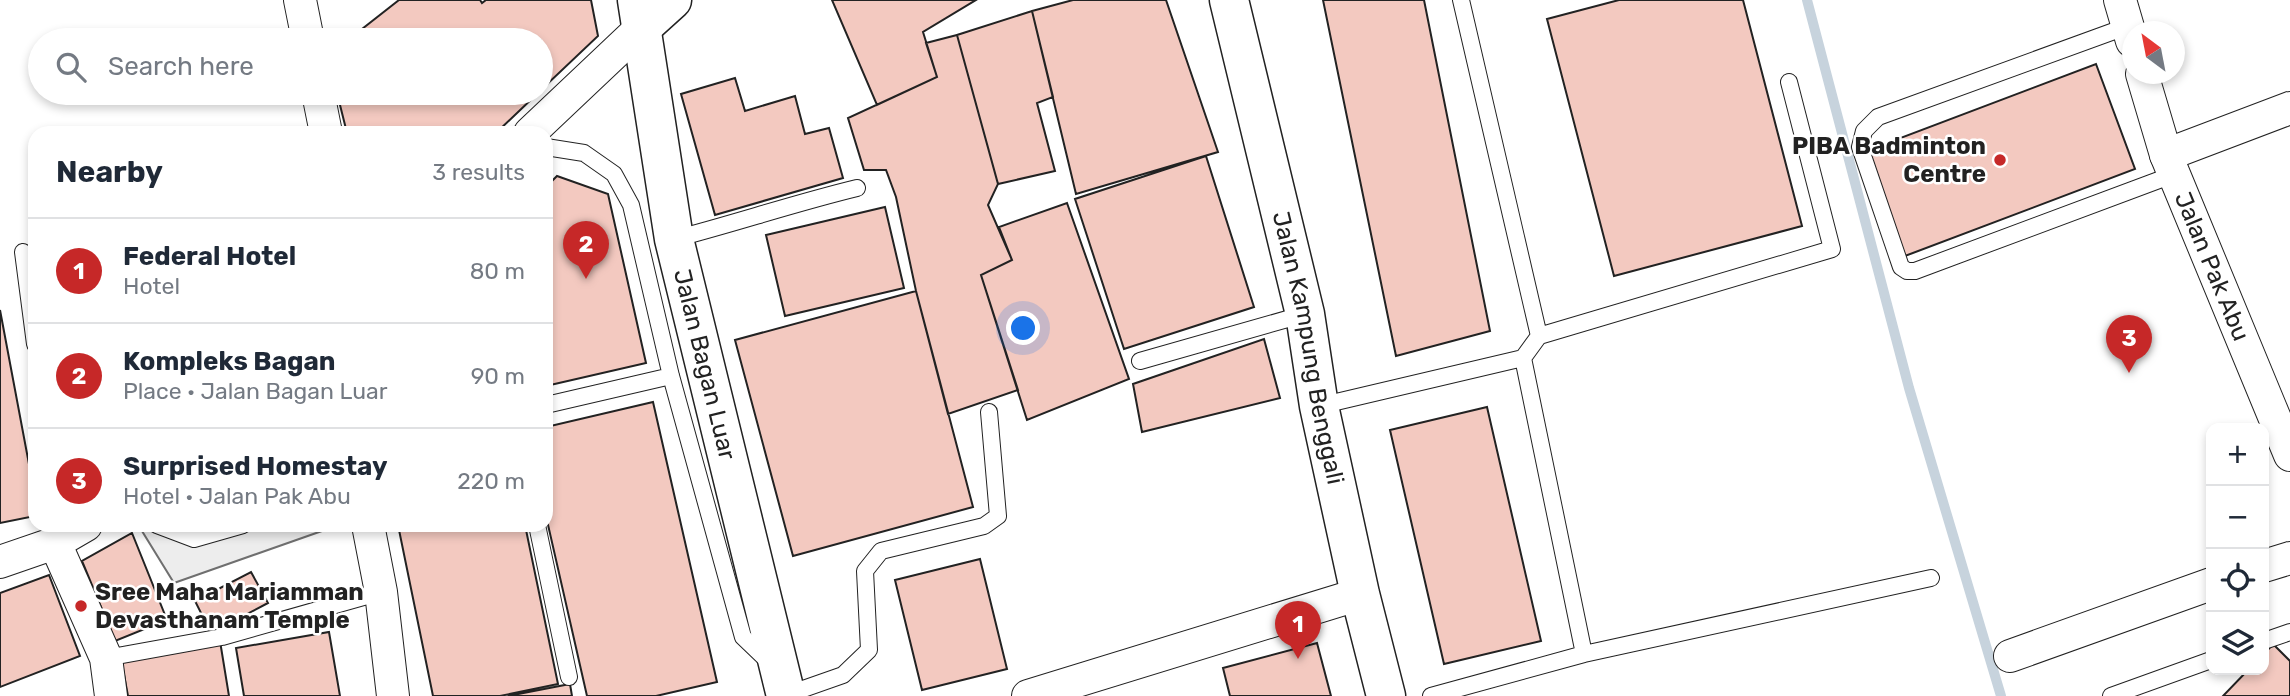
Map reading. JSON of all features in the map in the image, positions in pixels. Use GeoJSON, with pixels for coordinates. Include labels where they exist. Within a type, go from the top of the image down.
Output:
{"type":"FeatureCollection","features":[{"type":"Feature","properties":{"kind":"street"},"geometry":{"type":"LineString","coordinates":[[300,0],[306,28]]}},
{"type":"Feature","properties":{"kind":"street"},"geometry":{"type":"LineString","coordinates":[[536,126],[639,14],[672,0]]}},
{"type":"Feature","properties":{"kind":"street","name":"Jalan Kampung Benggali"},"geometry":{"type":"LineString","coordinates":[[1228,0],[1305,314],[1319,406],[1360,594],[1386,696]]}},
{"type":"Feature","properties":{"kind":"street","name":"Jalan Bagan Luar"},"geometry":{"type":"LineString","coordinates":[[639,14],[674,239],[785,689]]}},
{"type":"Feature","properties":{"kind":"street","name":"Jalan Pak Abu"},"geometry":{"type":"LineString","coordinates":[[2145,84],[2170,165],[2290,455]]}},
{"type":"Feature","properties":{"kind":"street"},"geometry":{"type":"LineString","coordinates":[[320,105],[325,126]]}},
{"type":"Feature","properties":{"kind":"street"},"geometry":{"type":"LineString","coordinates":[[2170,165],[2290,108]]}},
{"type":"Feature","properties":{"kind":"street"},"geometry":{"type":"LineString","coordinates":[[0,562],[55,543],[74,532]]}},
{"type":"Feature","properties":{"kind":"street"},"geometry":{"type":"LineString","coordinates":[[369,532],[381,592],[393,696]]}},
{"type":"Feature","properties":{"kind":"street"},"geometry":{"type":"LineString","coordinates":[[55,543],[106,657],[111,696]]}},
{"type":"Feature","properties":{"kind":"street"},"geometry":{"type":"LineString","coordinates":[[2269,564],[2290,558]]}},
{"type":"Feature","properties":{"kind":"street"},"geometry":{"type":"LineString","coordinates":[[2010,656],[2206,586]]}},
{"type":"Feature","properties":{"kind":"street"},"geometry":{"type":"LineString","coordinates":[[1028,696],[1360,594]]}},
{"type":"Feature","properties":{"kind":"lane"},"geometry":{"type":"LineString","coordinates":[[1461,0],[1539,336]]}},
{"type":"Feature","properties":{"kind":"lane"},"geometry":{"type":"LineString","coordinates":[[2122,24],[1878,117],[1864,131],[1860,147],[1901,267],[1907,271],[1915,271],[2170,165]]}},
{"type":"Feature","properties":{"kind":"lane"},"geometry":{"type":"LineString","coordinates":[[1319,406],[1523,358],[1539,336],[1832,249],[1789,82]]}},
{"type":"Feature","properties":{"kind":"lane"},"geometry":{"type":"LineString","coordinates":[[553,148],[584,153],[614,174],[631,205],[671,376],[743,637],[785,689],[843,675],[869,650],[865,571],[881,551],[984,526],[998,516],[989,412]]}},
{"type":"Feature","properties":{"kind":"lane"},"geometry":{"type":"LineString","coordinates":[[674,239],[795,203],[857,188]]}},
{"type":"Feature","properties":{"kind":"lane"},"geometry":{"type":"LineString","coordinates":[[23,253],[28,291]]}},
{"type":"Feature","properties":{"kind":"lane"},"geometry":{"type":"LineString","coordinates":[[1140,361],[1305,314]]}},
{"type":"Feature","properties":{"kind":"lane"},"geometry":{"type":"LineString","coordinates":[[1523,358],[1584,654]]}},
{"type":"Feature","properties":{"kind":"lane"},"geometry":{"type":"LineString","coordinates":[[553,403],[671,376]]}},
{"type":"Feature","properties":{"kind":"lane"},"geometry":{"type":"LineString","coordinates":[[176,532],[194,539],[218,532]]}},
{"type":"Feature","properties":{"kind":"lane"},"geometry":{"type":"LineString","coordinates":[[538,532],[569,677]]}},
{"type":"Feature","properties":{"kind":"lane"},"geometry":{"type":"LineString","coordinates":[[1431,696],[1584,654],[1931,578]]}},
{"type":"Feature","properties":{"kind":"lane"},"geometry":{"type":"LineString","coordinates":[[106,657],[222,637],[381,592]]}},
{"type":"Feature","properties":{"kind":"lane"},"geometry":{"type":"LineString","coordinates":[[2269,639],[2290,632]]}},
{"type":"Feature","properties":{"kind":"lane"},"geometry":{"type":"LineString","coordinates":[[2111,696],[2206,662]]}},
{"type":"Feature","properties":{"kind":"shaded area"},"geometry":{"type":"Polygon","coordinates":[[[143,532],[319,532],[174,583],[143,532]]]}},
{"type":"Feature","properties":{"kind":"building"},"geometry":{"type":"Polygon","coordinates":[[[399,0],[480,0],[482,3],[486,0],[591,0],[598,36],[553,79],[553,28],[363,28],[399,0]]]}},
{"type":"Feature","properties":{"kind":"building"},"geometry":{"type":"Polygon","coordinates":[[[832,0],[976,0],[923,32],[937,77],[877,105],[832,0]]]}},
{"type":"Feature","properties":{"kind":"building"},"geometry":{"type":"Polygon","coordinates":[[[1073,0],[1166,0],[1218,152],[1076,194],[1032,11],[1073,0]]]}},
{"type":"Feature","properties":{"kind":"building"},"geometry":{"type":"Polygon","coordinates":[[[1323,0],[1424,0],[1490,331],[1396,356],[1323,0]]]}},
{"type":"Feature","properties":{"kind":"building"},"geometry":{"type":"Polygon","coordinates":[[[1619,0],[1743,0],[1802,226],[1614,276],[1547,19],[1619,0]]]}},
{"type":"Feature","properties":{"kind":"building"},"geometry":{"type":"Polygon","coordinates":[[[1032,11],[1053,97],[1037,103],[1055,171],[998,184],[957,35],[1032,11]]]}},
{"type":"Feature","properties":{"kind":"building"},"geometry":{"type":"Polygon","coordinates":[[[957,35],[998,184],[988,205],[1012,260],[981,275],[1018,390],[948,414],[916,291],[896,197],[886,170],[864,170],[848,118],[937,77],[926,43],[957,35]]]}},
{"type":"Feature","properties":{"kind":"building","name":"PIBA Badminton Centre"},"geometry":{"type":"Polygon","coordinates":[[[2096,64],[2135,169],[1905,256],[1866,151],[2096,64]]]}},
{"type":"Feature","properties":{"kind":"building"},"geometry":{"type":"Polygon","coordinates":[[[735,78],[745,111],[795,96],[805,134],[829,128],[843,178],[715,215],[681,94],[735,78]]]}},
{"type":"Feature","properties":{"kind":"building"},"geometry":{"type":"Polygon","coordinates":[[[340,105],[525,105],[503,126],[345,126],[340,105]]]}},
{"type":"Feature","properties":{"kind":"building"},"geometry":{"type":"Polygon","coordinates":[[[1206,156],[1254,307],[1124,349],[1075,199],[1206,156]]]}},
{"type":"Feature","properties":{"kind":"building"},"geometry":{"type":"Polygon","coordinates":[[[557,176],[608,194],[646,363],[553,384],[553,180],[557,176]]]}},
{"type":"Feature","properties":{"kind":"building"},"geometry":{"type":"Polygon","coordinates":[[[1067,203],[1129,379],[1027,420],[981,275],[1012,260],[999,227],[1067,203]]]}},
{"type":"Feature","properties":{"kind":"building"},"geometry":{"type":"Polygon","coordinates":[[[885,207],[904,288],[785,316],[766,235],[885,207]]]}},
{"type":"Feature","properties":{"kind":"building"},"geometry":{"type":"Polygon","coordinates":[[[916,291],[973,507],[793,556],[735,340],[916,291]]]}},
{"type":"Feature","properties":{"kind":"building"},"geometry":{"type":"Polygon","coordinates":[[[0,310],[28,459],[28,517],[0,523],[0,310]]]}},
{"type":"Feature","properties":{"kind":"building"},"geometry":{"type":"Polygon","coordinates":[[[1264,339],[1280,398],[1142,432],[1133,384],[1264,339]]]}},
{"type":"Feature","properties":{"kind":"building"},"geometry":{"type":"Polygon","coordinates":[[[653,402],[717,682],[656,696],[587,696],[550,532],[553,532],[553,425],[653,402]]]}},
{"type":"Feature","properties":{"kind":"building"},"geometry":{"type":"Polygon","coordinates":[[[1487,407],[1541,641],[1444,664],[1390,430],[1487,407]]]}},
{"type":"Feature","properties":{"kind":"building"},"geometry":{"type":"Polygon","coordinates":[[[399,532],[526,532],[558,684],[500,696],[433,696],[399,532]]]}},
{"type":"Feature","properties":{"kind":"building"},"geometry":{"type":"Polygon","coordinates":[[[132,533],[167,620],[115,641],[82,561],[132,533]]]}},
{"type":"Feature","properties":{"kind":"building"},"geometry":{"type":"Polygon","coordinates":[[[980,559],[1007,669],[922,690],[895,580],[980,559]]]}},
{"type":"Feature","properties":{"kind":"building"},"geometry":{"type":"Polygon","coordinates":[[[251,572],[268,603],[211,633],[195,601],[251,572]]]}},
{"type":"Feature","properties":{"kind":"building"},"geometry":{"type":"Polygon","coordinates":[[[49,575],[80,656],[0,687],[0,593],[49,575]]]}},
{"type":"Feature","properties":{"kind":"building"},"geometry":{"type":"Polygon","coordinates":[[[329,632],[340,696],[244,696],[236,648],[329,632]]]}},
{"type":"Feature","properties":{"kind":"building"},"geometry":{"type":"Polygon","coordinates":[[[220,641],[229,696],[128,696],[121,659],[220,641]]]}},
{"type":"Feature","properties":{"kind":"building"},"geometry":{"type":"Polygon","coordinates":[[[1317,643],[1331,696],[1230,696],[1223,668],[1317,643]]]}},
{"type":"Feature","properties":{"kind":"building"},"geometry":{"type":"Polygon","coordinates":[[[2273,644],[2290,661],[2290,696],[2223,696],[2243,675],[2269,675],[2269,648],[2273,644]]]}},
{"type":"Feature","properties":{"kind":"building"},"geometry":{"type":"Polygon","coordinates":[[[570,684],[572,696],[508,696],[570,684]]]}},
{"type":"Feature","properties":{"kind":"waterway"},"geometry":{"type":"LineString","coordinates":[[1807,0],[1909,388],[2001,696]]}},
{"type":"Feature","properties":{"kind":"place","name":"PIBA Badminton Centre"},"geometry":{"type":"Point","coordinates":[2000,160]}},
{"type":"Feature","properties":{"kind":"place","name":"Kompleks Bagan"},"geometry":{"type":"Point","coordinates":[586,279]}},
{"type":"Feature","properties":{"kind":"place","name":"Surprised Homestay"},"geometry":{"type":"Point","coordinates":[2129,373]}},
{"type":"Feature","properties":{"kind":"place","name":"Sree Maha Mariamman Devasthanam Temple"},"geometry":{"type":"Point","coordinates":[81,606]}},
{"type":"Feature","properties":{"kind":"place","name":"Federal Hotel"},"geometry":{"type":"Point","coordinates":[1298,659]}}]}
